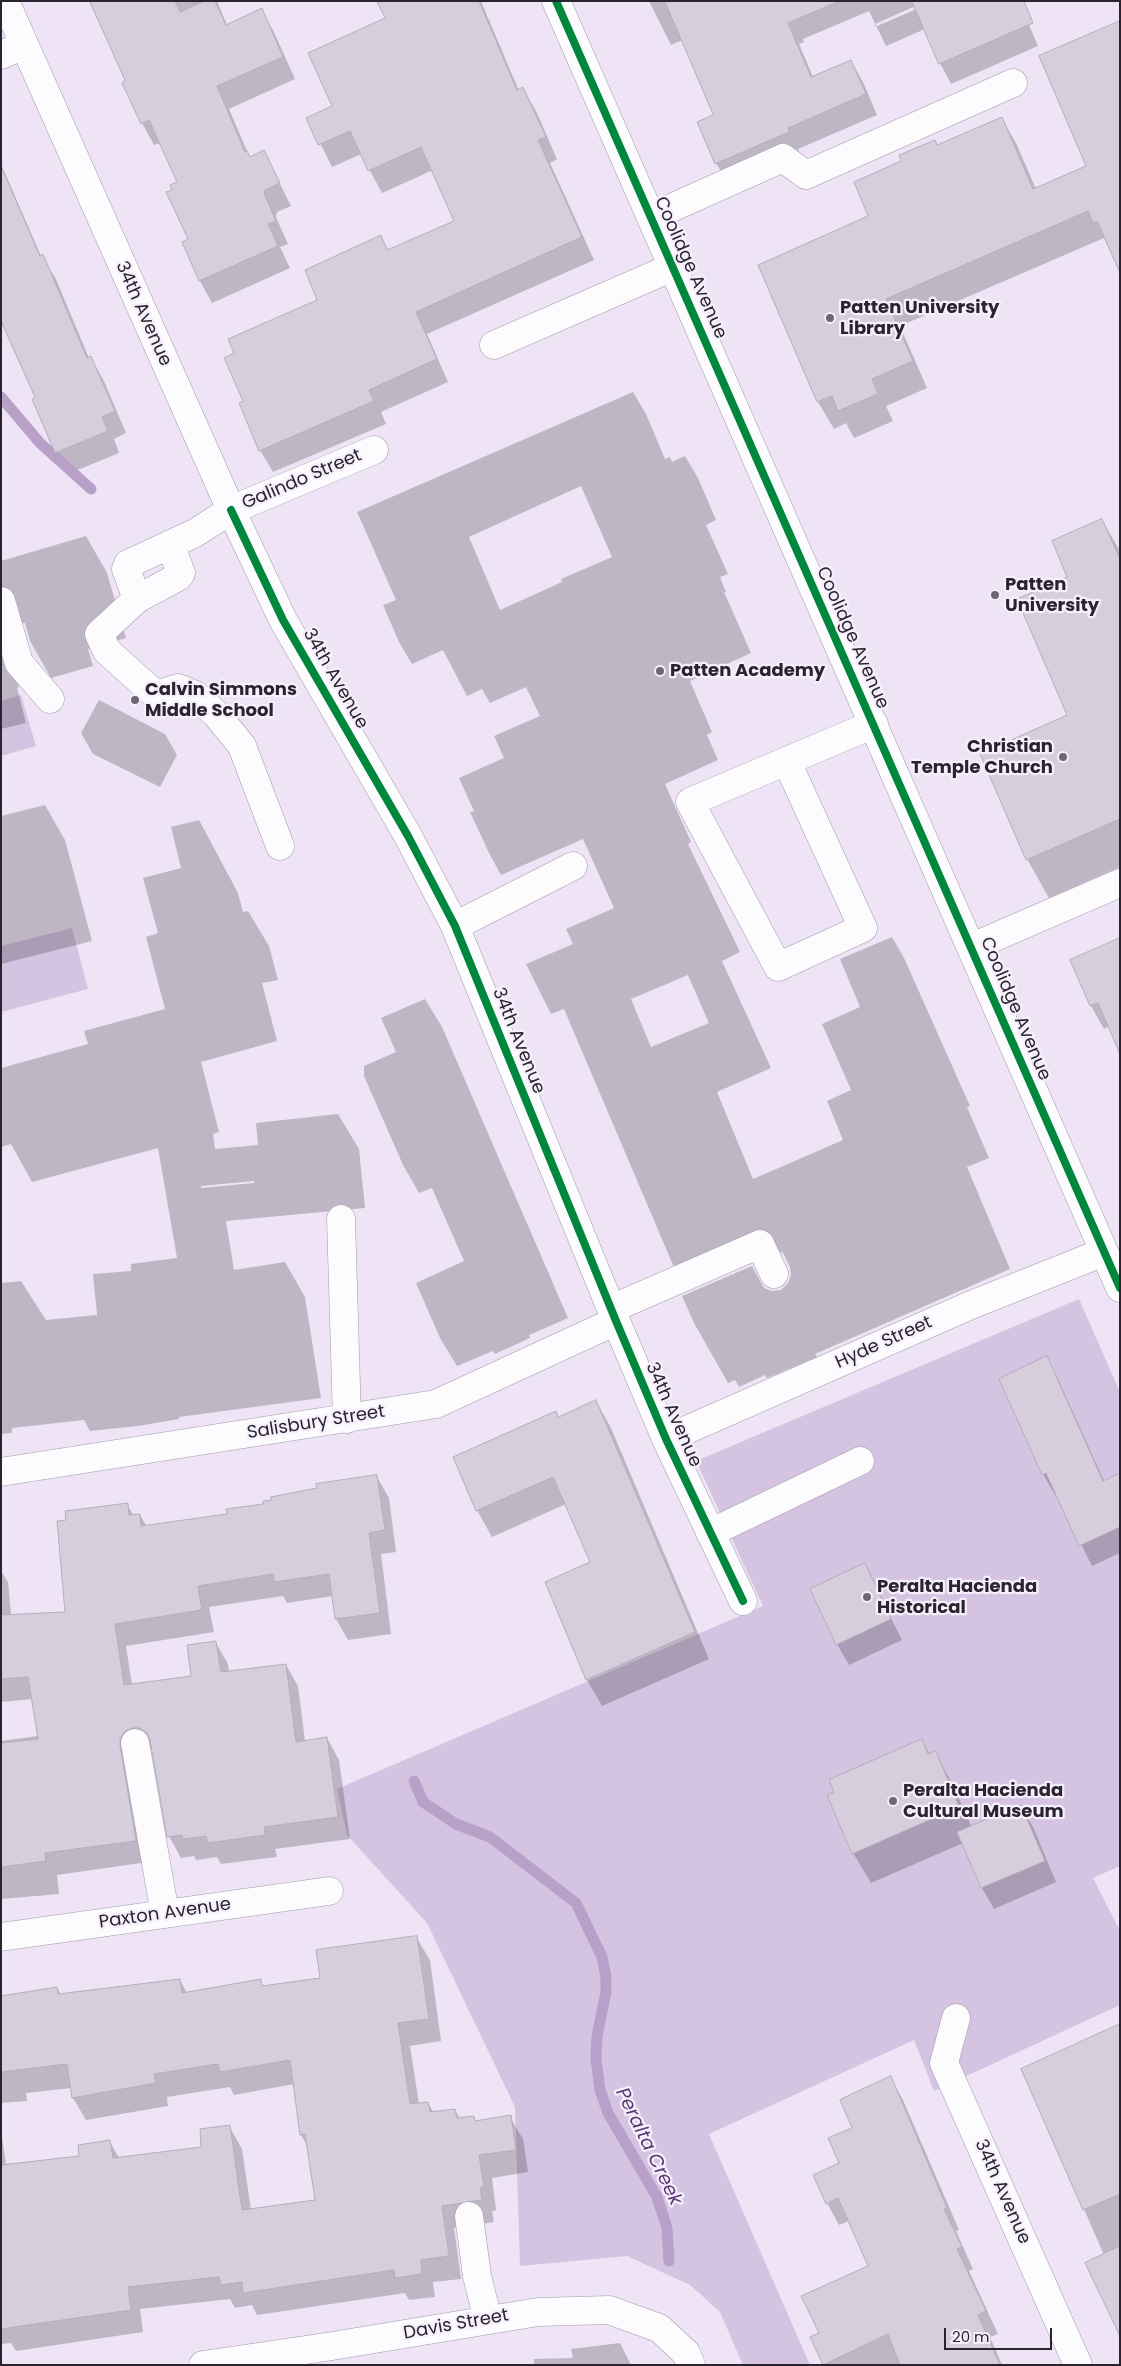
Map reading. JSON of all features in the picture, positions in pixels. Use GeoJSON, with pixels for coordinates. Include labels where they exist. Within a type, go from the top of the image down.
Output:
{"type":"FeatureCollection","features":[{"type":"Feature","properties":{"kind":"street","name":"34th Avenue"},"geometry":{"type":"LineString","coordinates":[[5,1],[13,50],[283,620],[408,836],[455,926],[666,1439],[743,1601]]}},
{"type":"Feature","properties":{"kind":"street","name":"Coolidge Avenue"},"geometry":{"type":"LineString","coordinates":[[556,1],[1120,1288]]}},
{"type":"Feature","properties":{"kind":"street"},"geometry":{"type":"LineString","coordinates":[[651,217],[783,158],[806,175],[1013,83]]}},
{"type":"Feature","properties":{"kind":"street"},"geometry":{"type":"LineString","coordinates":[[494,345],[673,267]]}},
{"type":"Feature","properties":{"kind":"street","name":"Galindo Street"},"geometry":{"type":"LineString","coordinates":[[280,846],[242,746],[216,714],[195,695],[178,688],[156,695],[107,651],[99,634],[137,599],[126,568],[128,564],[195,533],[231,510],[374,450]]}},
{"type":"Feature","properties":{"kind":"street"},"geometry":{"type":"LineString","coordinates":[[1,601],[19,663],[50,699]]}},
{"type":"Feature","properties":{"kind":"street"},"geometry":{"type":"LineString","coordinates":[[787,762],[863,928],[778,967],[690,802],[874,724]]}},
{"type":"Feature","properties":{"kind":"street"},"geometry":{"type":"LineString","coordinates":[[455,926],[573,866]]}},
{"type":"Feature","properties":{"kind":"street"},"geometry":{"type":"LineString","coordinates":[[972,947],[1120,882]]}},
{"type":"Feature","properties":{"kind":"street"},"geometry":{"type":"LineString","coordinates":[[341,1218],[347,1418]]}},
{"type":"Feature","properties":{"kind":"street","name":"Salisbury Street"},"geometry":{"type":"LineString","coordinates":[[1,1472],[436,1404],[760,1244],[774,1274]]}},
{"type":"Feature","properties":{"kind":"street","name":"Hyde Street"},"geometry":{"type":"LineString","coordinates":[[666,1439],[971,1305],[1104,1252]]}},
{"type":"Feature","properties":{"kind":"street"},"geometry":{"type":"LineString","coordinates":[[710,1533],[860,1461]]}},
{"type":"Feature","properties":{"kind":"street"},"geometry":{"type":"LineString","coordinates":[[135,1743],[165,1914]]}},
{"type":"Feature","properties":{"kind":"street","name":"Paxton Avenue"},"geometry":{"type":"LineString","coordinates":[[1,1937],[329,1891]]}},
{"type":"Feature","properties":{"kind":"street","name":"34th Avenue"},"geometry":{"type":"LineString","coordinates":[[956,2018],[944,2063],[1078,2365]]}},
{"type":"Feature","properties":{"kind":"street"},"geometry":{"type":"LineString","coordinates":[[469,2216],[477,2276],[488,2320]]}},
{"type":"Feature","properties":{"kind":"street","name":"Davis Street"},"geometry":{"type":"LineString","coordinates":[[203,2365],[326,2356],[488,2320],[538,2312],[609,2310],[659,2328],[686,2353],[691,2365]]}},
{"type":"Feature","properties":{"kind":"shaded area"},"geometry":{"type":"Polygon","coordinates":[[[21,695],[36,746],[1,756],[1,701],[21,695]]]}},
{"type":"Feature","properties":{"kind":"shaded area"},"geometry":{"type":"Polygon","coordinates":[[[72,928],[88,989],[1,1012],[1,946],[72,928]]]}},
{"type":"Feature","properties":{"kind":"shaded area"},"geometry":{"type":"Polygon","coordinates":[[[1079,1299],[1120,1392],[1120,1866],[1093,1878],[1120,1931],[1120,2005],[934,2091],[914,2040],[709,2134],[810,2365],[743,2365],[720,2312],[690,2285],[627,2256],[520,2266],[515,2107],[427,1923],[347,1835],[337,1789],[763,1606],[696,1461],[1079,1299]]]}},
{"type":"Feature","properties":{"kind":"building"},"geometry":{"type":"Polygon","coordinates":[[[90,1],[175,1],[180,12],[204,1],[215,1],[226,25],[262,8],[283,57],[217,86],[245,152],[247,151],[250,157],[264,150],[280,183],[265,190],[264,193],[276,221],[268,224],[278,246],[199,281],[182,242],[188,239],[166,192],[172,190],[170,185],[177,182],[149,120],[141,124],[122,83],[125,81],[90,1]]]}},
{"type":"Feature","properties":{"kind":"building"},"geometry":{"type":"Polygon","coordinates":[[[377,1],[479,1],[517,90],[523,87],[546,137],[538,140],[582,237],[416,312],[437,359],[369,390],[374,401],[259,451],[239,403],[243,401],[224,358],[234,353],[228,339],[317,300],[305,270],[381,235],[387,250],[454,221],[421,147],[368,171],[350,131],[318,145],[306,118],[332,106],[308,53],[385,18],[377,1]]]}},
{"type":"Feature","properties":{"kind":"building"},"geometry":{"type":"Polygon","coordinates":[[[665,1],[840,1],[788,23],[811,77],[851,60],[866,94],[788,128],[789,132],[715,164],[697,122],[713,115],[665,1]]]}},
{"type":"Feature","properties":{"kind":"building"},"geometry":{"type":"Polygon","coordinates":[[[912,1],[1024,1],[1033,23],[939,64],[912,1]]]}},
{"type":"Feature","properties":{"kind":"building"},"geometry":{"type":"Polygon","coordinates":[[[1120,21],[1120,273],[1097,221],[1093,223],[1088,211],[886,299],[913,361],[872,379],[878,394],[838,411],[832,396],[817,402],[758,265],[868,216],[854,182],[901,161],[899,155],[935,140],[937,145],[1002,117],[1033,189],[1086,166],[1039,56],[1120,21]]]}},
{"type":"Feature","properties":{"kind":"building"},"geometry":{"type":"Polygon","coordinates":[[[1,166],[40,256],[43,254],[87,358],[91,356],[115,411],[102,417],[108,431],[55,453],[32,399],[35,397],[1,321],[1,166]]]}},
{"type":"Feature","properties":{"kind":"building"},"geometry":{"type":"Polygon","coordinates":[[[1102,519],[1120,559],[1120,819],[1026,860],[980,754],[1067,715],[1017,599],[1067,577],[1052,541],[1102,519]]]}},
{"type":"Feature","properties":{"kind":"building"},"geometry":{"type":"Polygon","coordinates":[[[1120,938],[1120,1054],[1098,1003],[1090,1006],[1070,960],[1120,938]]]}},
{"type":"Feature","properties":{"kind":"building"},"geometry":{"type":"Polygon","coordinates":[[[1047,1356],[1103,1481],[1120,1473],[1120,1527],[1079,1546],[1046,1473],[1042,1475],[999,1379],[1047,1356]]]}},
{"type":"Feature","properties":{"kind":"building"},"geometry":{"type":"Polygon","coordinates":[[[596,1400],[695,1632],[586,1680],[545,1582],[590,1562],[553,1477],[476,1511],[453,1457],[556,1411],[558,1417],[596,1400]]]}},
{"type":"Feature","properties":{"kind":"building"},"geometry":{"type":"Polygon","coordinates":[[[377,1475],[385,1530],[369,1533],[380,1613],[335,1619],[329,1574],[274,1582],[273,1574],[198,1586],[202,1610],[115,1624],[124,1685],[191,1676],[187,1645],[216,1641],[221,1672],[286,1664],[296,1742],[327,1737],[338,1817],[264,1827],[265,1835],[208,1843],[206,1836],[183,1839],[182,1835],[167,1837],[150,1740],[147,1733],[140,1728],[133,1728],[125,1731],[120,1738],[120,1745],[136,1841],[45,1853],[46,1861],[1,1867],[1,1743],[38,1739],[28,1677],[1,1679],[1,1615],[65,1612],[57,1521],[66,1520],[65,1511],[128,1503],[129,1515],[140,1514],[141,1526],[227,1514],[226,1509],[263,1504],[263,1501],[271,1500],[271,1497],[317,1488],[316,1484],[377,1475]]]}},
{"type":"Feature","properties":{"kind":"building"},"geometry":{"type":"Polygon","coordinates":[[[865,1563],[891,1619],[836,1645],[810,1589],[865,1563]]]}},
{"type":"Feature","properties":{"kind":"building","name":"Peralta Hacienda Cultural Museum"},"geometry":{"type":"Polygon","coordinates":[[[922,1739],[928,1754],[936,1751],[959,1807],[852,1854],[827,1795],[834,1792],[829,1780],[922,1739]]]}},
{"type":"Feature","properties":{"kind":"building"},"geometry":{"type":"Polygon","coordinates":[[[1021,1805],[1045,1861],[981,1888],[957,1832],[1021,1805]]]}},
{"type":"Feature","properties":{"kind":"building"},"geometry":{"type":"Polygon","coordinates":[[[417,1936],[429,2019],[398,2023],[410,2104],[428,2102],[430,2112],[455,2109],[457,2118],[474,2116],[475,2121],[511,2115],[516,2150],[479,2155],[484,2187],[480,2188],[482,2200],[442,2206],[449,2256],[421,2260],[422,2274],[395,2278],[394,2270],[243,2293],[242,2282],[221,2285],[219,2277],[128,2287],[131,2310],[1,2329],[1,2165],[79,2156],[78,2145],[110,2140],[113,2158],[201,2147],[200,2129],[230,2125],[242,2210],[315,2200],[305,2134],[300,2135],[290,2060],[220,2072],[218,2064],[154,2074],[156,2083],[72,2098],[67,2064],[1,2072],[1,1996],[57,1987],[58,1994],[180,1979],[182,1993],[261,1979],[262,1986],[320,1978],[316,1950],[417,1936]]]}},
{"type":"Feature","properties":{"kind":"building"},"geometry":{"type":"Polygon","coordinates":[[[1120,2024],[1120,2194],[1083,2210],[1021,2069],[1120,2024]]]}},
{"type":"Feature","properties":{"kind":"building"},"geometry":{"type":"Polygon","coordinates":[[[891,2076],[947,2208],[944,2209],[962,2247],[957,2249],[986,2311],[978,2315],[1000,2365],[900,2365],[888,2334],[823,2365],[810,2337],[819,2333],[801,2296],[868,2266],[838,2198],[826,2204],[813,2175],[839,2163],[828,2138],[852,2128],[840,2100],[891,2076]]]}},
{"type":"Feature","properties":{"kind":"building"},"geometry":{"type":"Polygon","coordinates":[[[1120,2246],[1120,2336],[1085,2263],[1120,2246]]]}},
{"type":"Feature","properties":{"kind":"waterway","name":"Peralta Creek"},"geometry":{"type":"LineString","coordinates":[[1,397],[40,443],[91,489]]}},
{"type":"Feature","properties":{"kind":"waterway","name":"Peralta Creek"},"geometry":{"type":"LineString","coordinates":[[414,1781],[423,1802],[456,1824],[490,1837],[576,1903],[602,1957],[606,1977],[606,1992],[597,2036],[596,2059],[600,2090],[608,2113],[657,2197],[667,2228],[669,2261]]}},
{"type":"Feature","properties":{"kind":"cycle path"},"geometry":{"type":"LineString","coordinates":[[556,1],[1120,1288]]}},
{"type":"Feature","properties":{"kind":"cycle path"},"geometry":{"type":"LineString","coordinates":[[231,510],[283,620],[408,836],[455,926],[666,1439],[743,1601]]}},
{"type":"Feature","properties":{"kind":"place","name":"Patten University Library"},"geometry":{"type":"Point","coordinates":[830,318]}},
{"type":"Feature","properties":{"kind":"place","name":"Patten University"},"geometry":{"type":"Point","coordinates":[995,595]}},
{"type":"Feature","properties":{"kind":"place","name":"Patten Academy"},"geometry":{"type":"Point","coordinates":[660,671]}},
{"type":"Feature","properties":{"kind":"place","name":"Calvin Simmons Middle School"},"geometry":{"type":"Point","coordinates":[135,700]}},
{"type":"Feature","properties":{"kind":"place","name":"Christian Temple Church"},"geometry":{"type":"Point","coordinates":[1063,757]}},
{"type":"Feature","properties":{"kind":"place","name":"Peralta Hacienda Historical"},"geometry":{"type":"Point","coordinates":[867,1597]}},
{"type":"Feature","properties":{"kind":"place","name":"Peralta Hacienda Cultural Museum"},"geometry":{"type":"Point","coordinates":[893,1801]}}]}
